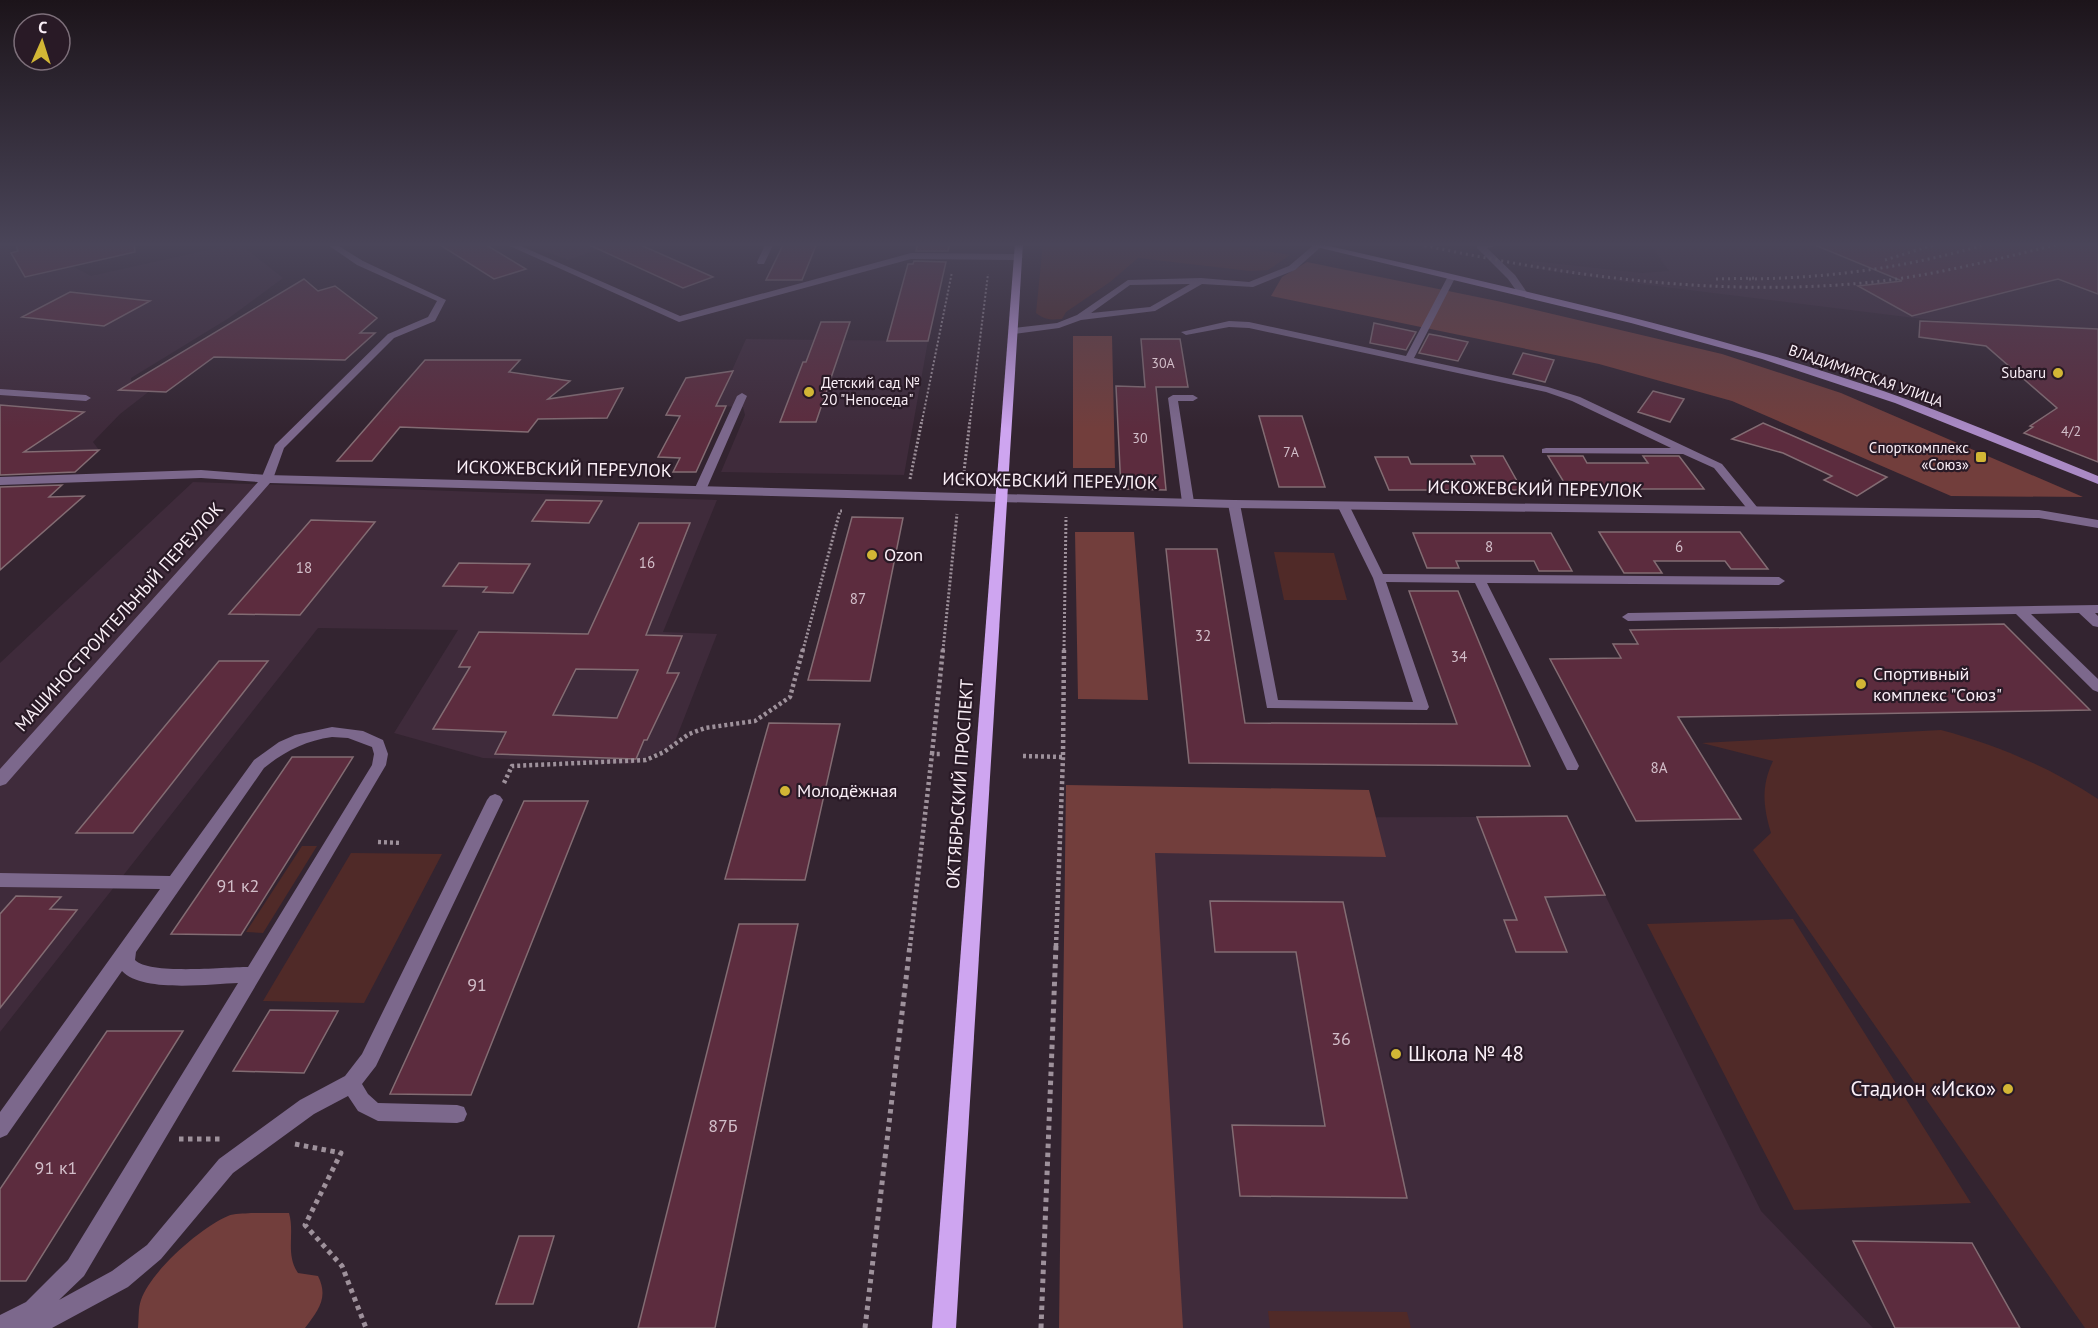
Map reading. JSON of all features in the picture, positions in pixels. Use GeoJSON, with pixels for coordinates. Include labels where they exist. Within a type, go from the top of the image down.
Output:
{"type":"FeatureCollection","features":[{"type":"Feature","properties":{"kind":"main road","name":"ОКТЯБРЬСКИЙ ПРОСПЕКТ"},"geometry":{"type":"LineString","coordinates":[[944,1328],[1000,498],[1016,305]]}},
{"type":"Feature","properties":{"kind":"main road","name":"ВЛАДИМИРСКАЯ УЛИЦА"},"geometry":{"type":"LineString","coordinates":[[1566,305],[1834,378],[2098,480]]}},
{"type":"Feature","properties":{"kind":"street"},"geometry":{"type":"LineString","coordinates":[[647,305],[679,319],[731,305]]}},
{"type":"Feature","properties":{"kind":"street","name":"ИСКОЖЕВСКИЙ ПЕРЕУЛОК"},"geometry":{"type":"LineString","coordinates":[[0,481],[201,474],[267,479],[1234,504],[2039,514],[2098,525]]}},
{"type":"Feature","properties":{"kind":"street","name":"МАШИНОСТРОИТЕЛЬНЫЙ ПЕРЕУЛОК"},"geometry":{"type":"LineString","coordinates":[[0,780],[267,479]]}},
{"type":"Feature","properties":{"kind":"lane"},"geometry":{"type":"LineString","coordinates":[[267,479],[279,447],[392,336],[432,319],[439,305]]}},
{"type":"Feature","properties":{"kind":"lane"},"geometry":{"type":"LineString","coordinates":[[1014,332],[1059,325],[1080,317],[1097,305]]}},
{"type":"Feature","properties":{"kind":"lane"},"geometry":{"type":"LineString","coordinates":[[1080,317],[1152,309],[1159,305]]}},
{"type":"Feature","properties":{"kind":"lane"},"geometry":{"type":"LineString","coordinates":[[1409,359],[1437,305]]}},
{"type":"Feature","properties":{"kind":"lane"},"geometry":{"type":"LineString","coordinates":[[1186,332],[1229,324],[1250,325],[1548,390],[1624,420],[1718,466],[1753,509]]}},
{"type":"Feature","properties":{"kind":"lane"},"geometry":{"type":"LineString","coordinates":[[0,392],[86,398]]}},
{"type":"Feature","properties":{"kind":"lane"},"geometry":{"type":"LineString","coordinates":[[700,490],[742,396]]}},
{"type":"Feature","properties":{"kind":"lane"},"geometry":{"type":"LineString","coordinates":[[1188,502],[1173,398],[1193,398]]}},
{"type":"Feature","properties":{"kind":"lane"},"geometry":{"type":"LineString","coordinates":[[1546,451],[1686,451]]}},
{"type":"Feature","properties":{"kind":"lane"},"geometry":{"type":"LineString","coordinates":[[1234,504],[1272,705],[1422,707],[1379,579],[1342,505]]}},
{"type":"Feature","properties":{"kind":"lane"},"geometry":{"type":"LineString","coordinates":[[1379,579],[1779,581]]}},
{"type":"Feature","properties":{"kind":"lane"},"geometry":{"type":"LineString","coordinates":[[1479,579],[1572,766]]}},
{"type":"Feature","properties":{"kind":"lane"},"geometry":{"type":"LineString","coordinates":[[2082,609],[2098,623]]}},
{"type":"Feature","properties":{"kind":"lane"},"geometry":{"type":"LineString","coordinates":[[1628,616],[2098,609]]}},
{"type":"Feature","properties":{"kind":"lane"},"geometry":{"type":"LineString","coordinates":[[2019,610],[2098,687]]}},
{"type":"Feature","properties":{"kind":"lane"},"geometry":{"type":"LineString","coordinates":[[0,1128],[259,764],[272,752],[305,736],[355,734],[378,744],[381,754],[379,765],[76,1268],[34,1310],[0,1327]]}},
{"type":"Feature","properties":{"kind":"lane"},"geometry":{"type":"LineString","coordinates":[[13,1328],[45,1320],[120,1279],[154,1252],[226,1166],[307,1107],[352,1082],[369,1060],[495,800]]}},
{"type":"Feature","properties":{"kind":"lane"},"geometry":{"type":"LineString","coordinates":[[0,880],[174,883]]}},
{"type":"Feature","properties":{"kind":"lane"},"geometry":{"type":"LineString","coordinates":[[128,949],[127,963],[135,972],[192,976],[254,975]]}},
{"type":"Feature","properties":{"kind":"lane"},"geometry":{"type":"LineString","coordinates":[[352,1082],[358,1097],[370,1110],[457,1114]]}},
{"type":"Feature","properties":{"kind":"path"},"geometry":{"type":"LineString","coordinates":[[906,496],[945,305]]}},
{"type":"Feature","properties":{"kind":"path"},"geometry":{"type":"LineString","coordinates":[[865,1328],[984,305]]}},
{"type":"Feature","properties":{"kind":"path"},"geometry":{"type":"LineString","coordinates":[[495,800],[512,766],[645,760],[664,752],[689,734],[705,728],[755,721],[790,698],[840,511],[852,511]]}},
{"type":"Feature","properties":{"kind":"path"},"geometry":{"type":"LineString","coordinates":[[947,514],[959,514]]}},
{"type":"Feature","properties":{"kind":"path"},"geometry":{"type":"LineString","coordinates":[[1041,1328],[1063,757],[1066,514]]}},
{"type":"Feature","properties":{"kind":"path"},"geometry":{"type":"LineString","coordinates":[[932,754],[942,754]]}},
{"type":"Feature","properties":{"kind":"path"},"geometry":{"type":"LineString","coordinates":[[1023,756],[1063,757]]}},
{"type":"Feature","properties":{"kind":"path"},"geometry":{"type":"LineString","coordinates":[[378,842],[402,843]]}},
{"type":"Feature","properties":{"kind":"path"},"geometry":{"type":"LineString","coordinates":[[154,1140],[263,1138],[341,1153],[305,1225],[342,1266],[366,1328]]}},
{"type":"Feature","properties":{"kind":"shaded area"},"geometry":{"type":"Polygon","coordinates":[[[0,305],[247,305],[131,378],[132,389],[151,390],[120,414],[93,442],[99,450],[0,452],[0,305]]]}},
{"type":"Feature","properties":{"kind":"shaded area"},"geometry":{"type":"Polygon","coordinates":[[[1037,305],[1076,305],[1066,312],[1062,319],[1042,317],[1036,313],[1037,305]]]}},
{"type":"Feature","properties":{"kind":"shaded area"},"geometry":{"type":"Polygon","coordinates":[[[1314,305],[1514,305],[1722,354],[1841,393],[2083,497],[1951,496],[1732,401],[1599,364],[1314,305]]]}},
{"type":"Feature","properties":{"kind":"shaded area"},"geometry":{"type":"Polygon","coordinates":[[[1809,305],[2098,305],[2098,361],[1999,358],[1955,323],[1809,305]]]}},
{"type":"Feature","properties":{"kind":"shaded area"},"geometry":{"type":"Polygon","coordinates":[[[1073,336],[1112,336],[1115,468],[1073,468],[1073,336]]]}},
{"type":"Feature","properties":{"kind":"shaded area"},"geometry":{"type":"Polygon","coordinates":[[[746,339],[928,341],[904,475],[721,472],[745,415],[743,407],[716,406],[746,339]]]}},
{"type":"Feature","properties":{"kind":"shaded area"},"geometry":{"type":"Polygon","coordinates":[[[193,482],[717,500],[663,632],[717,634],[674,744],[632,764],[483,758],[394,733],[458,630],[318,628],[0,1032],[0,663],[193,482]]]}},
{"type":"Feature","properties":{"kind":"shaded area"},"geometry":{"type":"Polygon","coordinates":[[[1075,532],[1134,532],[1148,700],[1078,699],[1075,532]]]}},
{"type":"Feature","properties":{"kind":"shaded area"},"geometry":{"type":"Polygon","coordinates":[[[1274,552],[1334,553],[1347,600],[1284,600],[1274,552]]]}},
{"type":"Feature","properties":{"kind":"shaded area","name":"Стадион «Иско»"},"geometry":{"type":"Polygon","coordinates":[[[1941,730],[2022,758],[2098,799],[2098,1328],[2085,1328],[1753,850],[1771,833],[1766,814],[1765,788],[1773,761],[1702,743],[1941,730]]]}},
{"type":"Feature","properties":{"kind":"shaded area"},"geometry":{"type":"Polygon","coordinates":[[[1066,785],[1369,790],[1386,857],[1155,853],[1183,1328],[1059,1328],[1066,785]]]}},
{"type":"Feature","properties":{"kind":"shaded area","name":"Школа № 48"},"geometry":{"type":"Polygon","coordinates":[[[1477,817],[1508,897],[1605,895],[1761,1211],[1873,1328],[1117,1328],[1102,818],[1477,817]]]}},
{"type":"Feature","properties":{"kind":"shaded area"},"geometry":{"type":"Polygon","coordinates":[[[302,846],[317,846],[263,933],[246,932],[302,846]]]}},
{"type":"Feature","properties":{"kind":"shaded area"},"geometry":{"type":"Polygon","coordinates":[[[351,853],[442,854],[364,1003],[263,1001],[351,853]]]}},
{"type":"Feature","properties":{"kind":"shaded area"},"geometry":{"type":"Polygon","coordinates":[[[1793,919],[1971,1203],[1794,1210],[1647,924],[1793,919]]]}},
{"type":"Feature","properties":{"kind":"shaded area"},"geometry":{"type":"Polygon","coordinates":[[[289,1213],[294,1266],[298,1273],[318,1276],[322,1291],[318,1309],[305,1328],[138,1328],[141,1300],[155,1276],[166,1264],[191,1240],[217,1222],[230,1215],[289,1213]]]}},
{"type":"Feature","properties":{"kind":"shaded area"},"geometry":{"type":"Polygon","coordinates":[[[1268,1311],[1407,1312],[1411,1328],[1270,1328],[1268,1311]]]}},
{"type":"Feature","properties":{"kind":"building"},"geometry":{"type":"Polygon","coordinates":[[[45,305],[143,305],[104,326],[22,317],[45,305]]]}},
{"type":"Feature","properties":{"kind":"building"},"geometry":{"type":"Polygon","coordinates":[[[261,305],[360,305],[377,318],[360,333],[375,333],[345,360],[214,357],[166,392],[119,390],[261,305]]]}},
{"type":"Feature","properties":{"kind":"building"},"geometry":{"type":"Polygon","coordinates":[[[897,305],[936,305],[928,341],[887,341],[897,305]]]}},
{"type":"Feature","properties":{"kind":"building"},"geometry":{"type":"Polygon","coordinates":[[[1892,305],[1956,305],[1912,316],[1892,305]]]}},
{"type":"Feature","properties":{"kind":"building"},"geometry":{"type":"Polygon","coordinates":[[[1920,321],[2098,329],[2098,462],[2024,433],[2033,427],[2030,426],[2057,408],[1986,346],[1919,337],[1920,321]]]}},
{"type":"Feature","properties":{"kind":"building","name":"Детский сад № 20 \"Непоседа\""},"geometry":{"type":"Polygon","coordinates":[[[821,322],[850,322],[816,422],[780,422],[803,362],[806,362],[821,322]]]}},
{"type":"Feature","properties":{"kind":"building"},"geometry":{"type":"Polygon","coordinates":[[[1374,323],[1416,332],[1406,350],[1370,343],[1374,323]]]}},
{"type":"Feature","properties":{"kind":"building"},"geometry":{"type":"Polygon","coordinates":[[[1429,334],[1468,342],[1458,361],[1419,353],[1429,334]]]}},
{"type":"Feature","properties":{"kind":"building"},"geometry":{"type":"Polygon","coordinates":[[[1141,339],[1180,339],[1188,387],[1156,387],[1166,490],[1121,489],[1116,386],[1145,387],[1141,339]]]}},
{"type":"Feature","properties":{"kind":"building"},"geometry":{"type":"Polygon","coordinates":[[[1523,353],[1554,360],[1545,382],[1513,374],[1523,353]]]}},
{"type":"Feature","properties":{"kind":"building"},"geometry":{"type":"Polygon","coordinates":[[[425,360],[520,360],[509,372],[570,381],[548,399],[623,388],[607,418],[538,419],[528,432],[400,427],[372,461],[337,461],[425,360]]]}},
{"type":"Feature","properties":{"kind":"building"},"geometry":{"type":"Polygon","coordinates":[[[733,371],[716,406],[726,406],[696,472],[673,472],[680,458],[658,457],[680,416],[666,415],[686,378],[733,371]]]}},
{"type":"Feature","properties":{"kind":"building"},"geometry":{"type":"Polygon","coordinates":[[[1653,391],[1684,399],[1670,422],[1638,412],[1653,391]]]}},
{"type":"Feature","properties":{"kind":"building"},"geometry":{"type":"Polygon","coordinates":[[[0,405],[84,412],[24,452],[99,450],[75,472],[0,475],[0,405]]]}},
{"type":"Feature","properties":{"kind":"building"},"geometry":{"type":"Polygon","coordinates":[[[1259,416],[1302,416],[1325,487],[1279,487],[1259,416]]]}},
{"type":"Feature","properties":{"kind":"building"},"geometry":{"type":"Polygon","coordinates":[[[1763,423],[1887,477],[1857,496],[1824,480],[1832,476],[1783,453],[1732,439],[1763,423]]]}},
{"type":"Feature","properties":{"kind":"building"},"geometry":{"type":"Polygon","coordinates":[[[1471,456],[1503,456],[1522,490],[1389,490],[1375,457],[1408,457],[1411,464],[1475,464],[1471,456]]]}},
{"type":"Feature","properties":{"kind":"building"},"geometry":{"type":"Polygon","coordinates":[[[1548,456],[1583,456],[1587,463],[1648,463],[1643,456],[1679,456],[1704,489],[1568,489],[1548,456]]]}},
{"type":"Feature","properties":{"kind":"building"},"geometry":{"type":"Polygon","coordinates":[[[62,485],[49,497],[84,496],[0,570],[0,487],[62,485]]]}},
{"type":"Feature","properties":{"kind":"building"},"geometry":{"type":"Polygon","coordinates":[[[546,500],[602,501],[589,523],[532,521],[546,500]]]}},
{"type":"Feature","properties":{"kind":"building"},"geometry":{"type":"Polygon","coordinates":[[[852,517],[903,518],[870,681],[808,680],[852,517]]]}},
{"type":"Feature","properties":{"kind":"building"},"geometry":{"type":"Polygon","coordinates":[[[311,520],[375,522],[300,615],[229,614],[311,520]]]}},
{"type":"Feature","properties":{"kind":"building"},"geometry":{"type":"Polygon","coordinates":[[[639,523],[690,523],[646,635],[682,636],[667,673],[679,673],[636,759],[495,754],[506,732],[433,729],[470,667],[459,667],[479,632],[588,634],[639,523]],[[576,669],[553,715],[617,718],[638,670],[576,669]]]}},
{"type":"Feature","properties":{"kind":"building"},"geometry":{"type":"Polygon","coordinates":[[[1599,532],[1740,532],[1768,569],[1731,569],[1725,561],[1654,561],[1662,573],[1624,573],[1599,532]]]}},
{"type":"Feature","properties":{"kind":"building"},"geometry":{"type":"Polygon","coordinates":[[[1413,533],[1551,533],[1572,571],[1539,571],[1534,561],[1456,561],[1459,568],[1427,568],[1413,533]]]}},
{"type":"Feature","properties":{"kind":"building"},"geometry":{"type":"Polygon","coordinates":[[[1166,549],[1217,549],[1245,723],[1457,724],[1409,591],[1458,591],[1530,766],[1189,763],[1166,549]]]}},
{"type":"Feature","properties":{"kind":"building"},"geometry":{"type":"Polygon","coordinates":[[[459,563],[530,564],[513,593],[483,592],[487,587],[443,586],[459,563]]]}},
{"type":"Feature","properties":{"kind":"building","name":"Спортивный комплекс \"Союз\""},"geometry":{"type":"Polygon","coordinates":[[[2004,624],[2090,710],[1678,717],[1741,819],[1636,821],[1550,659],[1621,658],[1613,644],[1638,644],[1630,630],[2004,624]]]}},
{"type":"Feature","properties":{"kind":"building"},"geometry":{"type":"Polygon","coordinates":[[[219,661],[268,661],[133,833],[76,833],[219,661]]]}},
{"type":"Feature","properties":{"kind":"building"},"geometry":{"type":"Polygon","coordinates":[[[769,723],[840,724],[805,880],[725,879],[769,723]]]}},
{"type":"Feature","properties":{"kind":"building"},"geometry":{"type":"Polygon","coordinates":[[[292,757],[353,757],[241,935],[171,934],[292,757]]]}},
{"type":"Feature","properties":{"kind":"building"},"geometry":{"type":"Polygon","coordinates":[[[524,801],[588,801],[471,1095],[390,1094],[524,801]]]}},
{"type":"Feature","properties":{"kind":"building"},"geometry":{"type":"Polygon","coordinates":[[[1567,816],[1605,895],[1545,897],[1567,952],[1516,952],[1504,920],[1517,920],[1477,817],[1567,816]]]}},
{"type":"Feature","properties":{"kind":"building"},"geometry":{"type":"Polygon","coordinates":[[[16,896],[61,897],[50,909],[77,910],[0,1008],[0,914],[16,896]]]}},
{"type":"Feature","properties":{"kind":"building"},"geometry":{"type":"Polygon","coordinates":[[[1210,901],[1343,902],[1407,1198],[1240,1196],[1232,1125],[1325,1126],[1296,952],[1215,952],[1210,901]]]}},
{"type":"Feature","properties":{"kind":"building"},"geometry":{"type":"Polygon","coordinates":[[[739,924],[798,924],[715,1328],[638,1328],[739,924]]]}},
{"type":"Feature","properties":{"kind":"building"},"geometry":{"type":"Polygon","coordinates":[[[270,1010],[338,1011],[304,1073],[233,1071],[270,1010]]]}},
{"type":"Feature","properties":{"kind":"building"},"geometry":{"type":"Polygon","coordinates":[[[107,1031],[183,1031],[26,1281],[0,1281],[0,1189],[107,1031]]]}},
{"type":"Feature","properties":{"kind":"building"},"geometry":{"type":"Polygon","coordinates":[[[519,1236],[554,1236],[533,1304],[496,1304],[519,1236]]]}},
{"type":"Feature","properties":{"kind":"building"},"geometry":{"type":"Polygon","coordinates":[[[1853,1241],[1972,1243],[2020,1328],[1895,1328],[1853,1241]]]}},
{"type":"Feature","properties":{"kind":"place","name":"Subaru"},"geometry":{"type":"Point","coordinates":[2058,373]}},
{"type":"Feature","properties":{"kind":"place","name":"Детский сад № 20 \"Непоседа\""},"geometry":{"type":"Point","coordinates":[809,392]}},
{"type":"Feature","properties":{"kind":"place","name":"Спорткомплекс «Союз»"},"geometry":{"type":"Point","coordinates":[1981,457]}},
{"type":"Feature","properties":{"kind":"place","name":"Ozon"},"geometry":{"type":"Point","coordinates":[872,555]}},
{"type":"Feature","properties":{"kind":"place","name":"Спортивный комплекс \"Союз\""},"geometry":{"type":"Point","coordinates":[1861,684]}},
{"type":"Feature","properties":{"kind":"place","name":"Молодёжная"},"geometry":{"type":"Point","coordinates":[785,791]}},
{"type":"Feature","properties":{"kind":"place","name":"Школа № 48"},"geometry":{"type":"Point","coordinates":[1396,1054]}},
{"type":"Feature","properties":{"kind":"place","name":"Стадион «Иско»"},"geometry":{"type":"Point","coordinates":[2008,1089]}}]}
